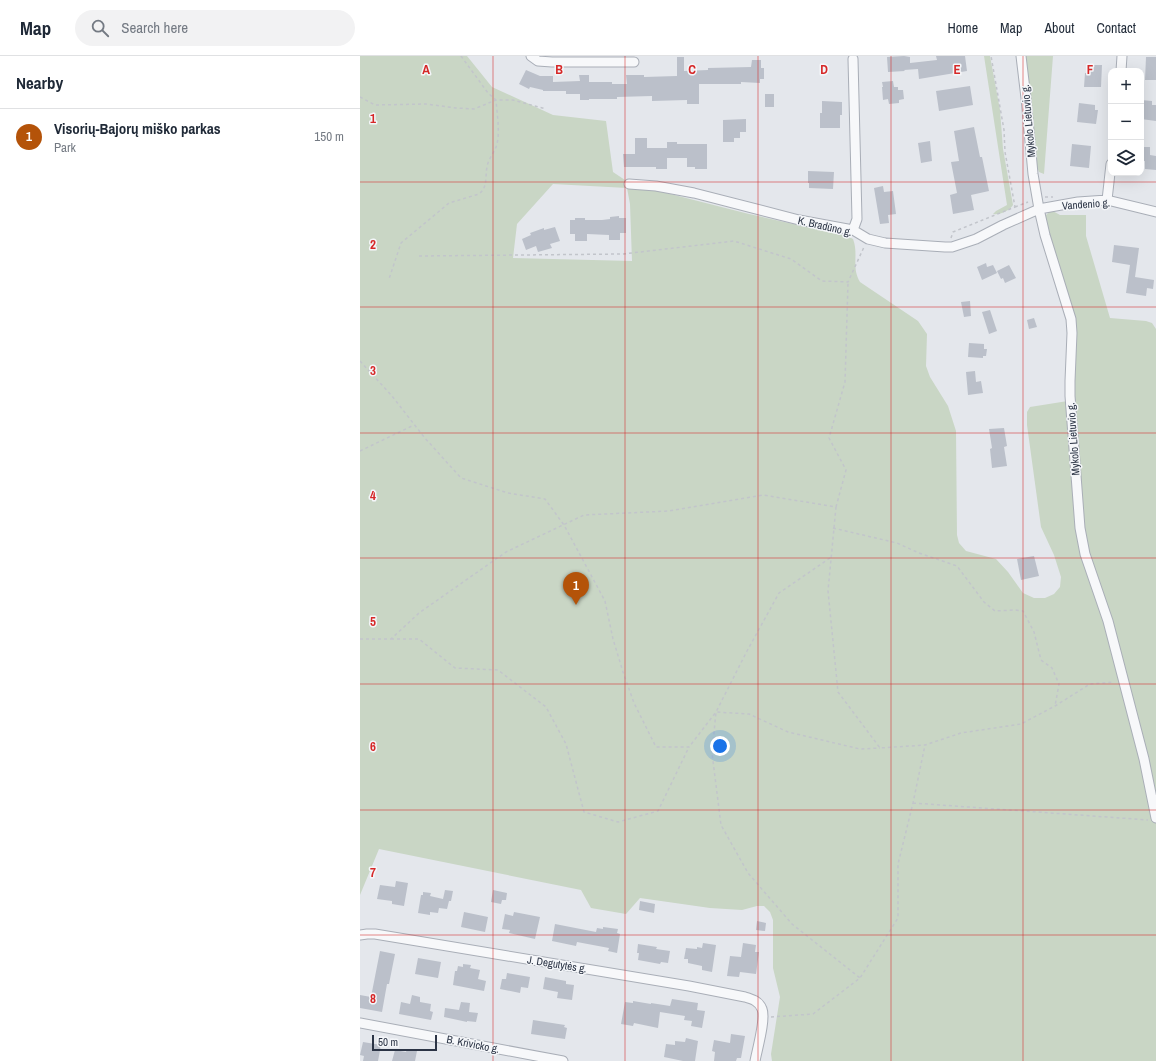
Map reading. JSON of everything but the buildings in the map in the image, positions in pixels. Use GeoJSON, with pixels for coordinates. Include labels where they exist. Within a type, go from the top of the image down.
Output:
{"type":"FeatureCollection","features":[{"type":"Feature","properties":{"kind":"street"},"geometry":{"type":"LineString","coordinates":[[531,56],[538,60],[552,62],[634,62]]}},
{"type":"Feature","properties":{"kind":"street","name":"Mykolo Lietuvio g."},"geometry":{"type":"LineString","coordinates":[[1021,56],[1033,174],[1039,209],[1045,235],[1071,318],[1070,396],[1080,528],[1085,554],[1108,621],[1144,759],[1152,819]]}},
{"type":"Feature","properties":{"kind":"street"},"geometry":{"type":"LineString","coordinates":[[1121,68],[1122,56]]}},
{"type":"Feature","properties":{"kind":"street"},"geometry":{"type":"LineString","coordinates":[[853,59],[856,219],[853,230]]}},
{"type":"Feature","properties":{"kind":"street"},"geometry":{"type":"LineString","coordinates":[[1107,200],[1110,176]]}},
{"type":"Feature","properties":{"kind":"street","name":"K. Bradūno g."},"geometry":{"type":"LineString","coordinates":[[629,184],[656,186],[694,193],[799,220],[853,230],[868,239],[885,243],[952,247],[976,239],[1039,209]]}},
{"type":"Feature","properties":{"kind":"street","name":"Vandenio g."},"geometry":{"type":"LineString","coordinates":[[1039,209],[1078,202],[1107,200],[1156,212]]}},
{"type":"Feature","properties":{"kind":"street","name":"J. Degutytės g."},"geometry":{"type":"LineString","coordinates":[[360,935],[375,934],[689,986],[745,997],[753,999],[759,1004],[762,1009],[763,1017]]}},
{"type":"Feature","properties":{"kind":"street"},"geometry":{"type":"LineString","coordinates":[[755,1061],[763,1017]]}},
{"type":"Feature","properties":{"kind":"street","name":"B. Krivicko g."},"geometry":{"type":"LineString","coordinates":[[360,1023],[563,1061]]}},
{"type":"Feature","properties":{"kind":"path"},"geometry":{"type":"LineString","coordinates":[[389,279],[401,243],[449,203],[479,194],[485,186],[487,167],[496,145],[498,132],[496,100],[488,93],[461,56]]}},
{"type":"Feature","properties":{"kind":"path"},"geometry":{"type":"LineString","coordinates":[[953,232],[1015,207],[1005,152],[1004,130],[991,56]]}},
{"type":"Feature","properties":{"kind":"path"},"geometry":{"type":"LineString","coordinates":[[360,98],[375,105],[426,104],[474,109],[496,100],[513,100],[546,109]]}},
{"type":"Feature","properties":{"kind":"path"},"geometry":{"type":"LineString","coordinates":[[868,239],[848,282],[845,382],[829,438],[846,470],[836,507],[828,592],[838,692],[880,748]]}},
{"type":"Feature","properties":{"kind":"path"},"geometry":{"type":"LineString","coordinates":[[420,256],[623,254],[734,241],[792,259],[822,281],[848,282]]}},
{"type":"Feature","properties":{"kind":"path"},"geometry":{"type":"LineString","coordinates":[[360,361],[392,396],[461,478],[508,493],[545,499],[564,525],[605,602],[613,639],[623,672],[634,703],[656,747],[689,746]]}},
{"type":"Feature","properties":{"kind":"path"},"geometry":{"type":"LineString","coordinates":[[360,451],[415,425]]}},
{"type":"Feature","properties":{"kind":"path"},"geometry":{"type":"LineString","coordinates":[[391,639],[419,613],[506,552],[584,515],[668,511],[763,495],[836,507]]}},
{"type":"Feature","properties":{"kind":"path"},"geometry":{"type":"LineString","coordinates":[[834,528],[897,543],[919,553],[956,566],[984,602],[995,611],[1023,611],[1034,632],[1041,660],[1052,668],[1059,684],[1054,706]]}},
{"type":"Feature","properties":{"kind":"path"},"geometry":{"type":"LineString","coordinates":[[360,640],[419,639],[455,668],[498,670],[546,707],[566,744],[584,812],[618,822],[658,811],[689,746],[716,712],[779,593],[831,557]]}},
{"type":"Feature","properties":{"kind":"path"},"geometry":{"type":"LineString","coordinates":[[716,712],[749,714],[788,732],[860,749],[925,745],[961,733],[1021,724],[1090,684],[1124,681]]}},
{"type":"Feature","properties":{"kind":"path"},"geometry":{"type":"LineString","coordinates":[[716,712],[712,753],[722,825],[748,874],[792,924],[860,978]]}},
{"type":"Feature","properties":{"kind":"path"},"geometry":{"type":"LineString","coordinates":[[763,1017],[813,1014],[860,978],[898,918],[898,864],[925,745]]}},
{"type":"Feature","properties":{"kind":"path"},"geometry":{"type":"LineString","coordinates":[[913,803],[1152,819]]}},
{"type":"Feature","properties":{"kind":"green space"},"geometry":{"type":"Polygon","coordinates":[[[360,56],[467,56],[492,87],[553,115],[606,121],[613,172],[631,184],[749,214],[847,236],[853,239],[855,245],[855,266],[857,277],[860,282],[918,321],[927,334],[926,366],[930,377],[948,406],[956,431],[957,535],[959,543],[966,551],[996,559],[1008,572],[1023,593],[1034,598],[1045,598],[1054,594],[1060,587],[1061,577],[1054,555],[1041,527],[1027,425],[1027,412],[1030,407],[1074,400],[1077,330],[1071,306],[1048,237],[1045,219],[1046,215],[1051,210],[1060,215],[1086,215],[1086,236],[1110,318],[1146,321],[1152,323],[1156,329],[1156,1061],[772,1061],[771,1054],[780,997],[773,968],[773,920],[770,912],[764,906],[757,906],[742,910],[710,908],[640,898],[626,914],[591,908],[581,890],[379,849],[360,895],[360,56]],[[553,184],[517,224],[513,258],[632,261],[630,204],[627,188],[553,184]]]}},
{"type":"Feature","properties":{"kind":"green space"},"geometry":{"type":"Polygon","coordinates":[[[984,56],[990,56],[1000,110],[1003,149],[1013,205],[1007,211],[996,214],[993,214],[1007,205],[984,56]]]}},
{"type":"Feature","properties":{"kind":"green space"},"geometry":{"type":"Polygon","coordinates":[[[1025,56],[1053,56],[1044,174],[1039,172],[1037,167],[1025,56]]]}},
{"type":"Feature","properties":{"kind":"place","name":"Visorių-Bajorų miško parkas"},"geometry":{"type":"Point","coordinates":[576,605]}}]}
